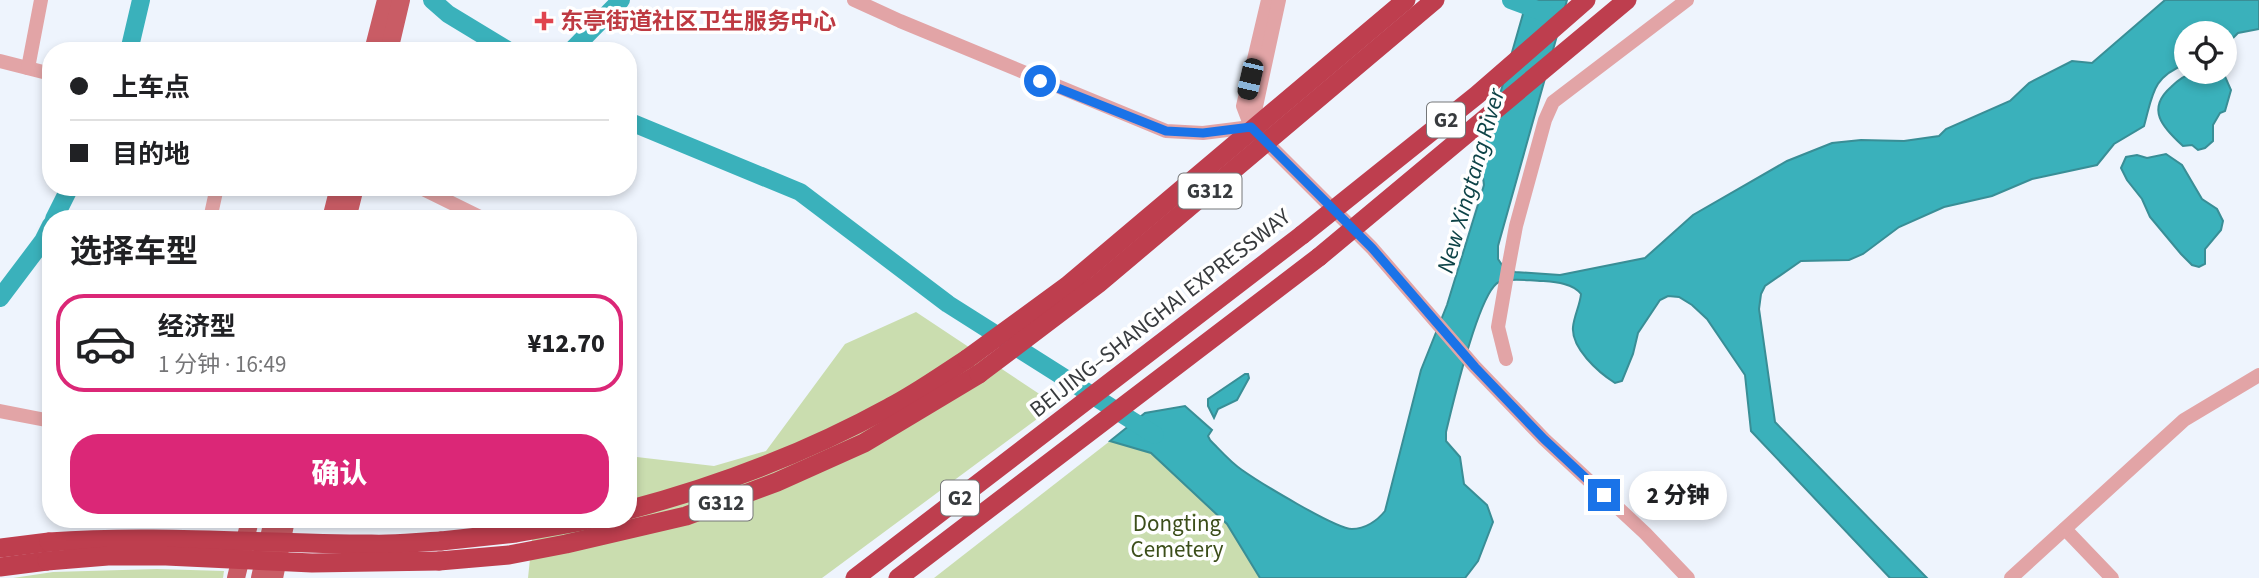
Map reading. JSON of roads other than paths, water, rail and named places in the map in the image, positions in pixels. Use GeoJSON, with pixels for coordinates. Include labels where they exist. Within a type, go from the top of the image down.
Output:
{"type":"FeatureCollection","features":[{"type":"Feature","properties":{"kind":"highway","name":"G312"},"geometry":{"type":"LineString","coordinates":[[637,508],[753,470],[828,438],[973,366],[1406,0]]}},
{"type":"Feature","properties":{"kind":"highway","name":"G312"},"geometry":{"type":"LineString","coordinates":[[637,527],[686,516],[776,482],[864,443],[973,366],[1098,284],[1435,0]]}},
{"type":"Feature","properties":{"kind":"highway","name":"BEIJING–SHANGHAI EXPRESSWAY"},"geometry":{"type":"LineString","coordinates":[[855,578],[1302,235],[1476,95],[1586,0]]}},
{"type":"Feature","properties":{"kind":"highway","name":"G2"},"geometry":{"type":"LineString","coordinates":[[898,578],[1319,257],[1627,0]]}},
{"type":"Feature","properties":{"kind":"highway","name":"G312"},"geometry":{"type":"LineString","coordinates":[[0,567],[48,551],[111,537],[188,537],[373,545],[440,541],[544,528]]}},
{"type":"Feature","properties":{"kind":"highway","name":"G312"},"geometry":{"type":"LineString","coordinates":[[0,548],[312,564],[439,561],[520,552],[631,528]]}},
{"type":"Feature","properties":{"kind":"main road"},"geometry":{"type":"LineString","coordinates":[[375,42],[386,0]]}},
{"type":"Feature","properties":{"kind":"main road"},"geometry":{"type":"LineString","coordinates":[[391,42],[401,0]]}},
{"type":"Feature","properties":{"kind":"main road"},"geometry":{"type":"LineString","coordinates":[[236,578],[248,528]]}},
{"type":"Feature","properties":{"kind":"main road"},"geometry":{"type":"LineString","coordinates":[[247,578],[257,528]]}},
{"type":"Feature","properties":{"kind":"main road"},"geometry":{"type":"LineString","coordinates":[[260,578],[271,528]]}},
{"type":"Feature","properties":{"kind":"main road"},"geometry":{"type":"LineString","coordinates":[[274,578],[284,528]]}},
{"type":"Feature","properties":{"kind":"street"},"geometry":{"type":"LineString","coordinates":[[28,68],[41,0]]}},
{"type":"Feature","properties":{"kind":"street"},"geometry":{"type":"LineString","coordinates":[[855,0],[1036,79],[1166,131],[1203,133],[1251,127]]}},
{"type":"Feature","properties":{"kind":"street"},"geometry":{"type":"LineString","coordinates":[[1268,0],[1243,106],[1251,127],[1372,248],[1475,367],[1544,439],[1645,533],[1688,578]]}},
{"type":"Feature","properties":{"kind":"street"},"geometry":{"type":"LineString","coordinates":[[1251,127],[1279,0]]}},
{"type":"Feature","properties":{"kind":"street"},"geometry":{"type":"LineString","coordinates":[[1506,359],[1498,327],[1507,275],[1516,226],[1545,120],[1553,102],[1687,0]]}},
{"type":"Feature","properties":{"kind":"street"},"geometry":{"type":"LineString","coordinates":[[0,61],[42,72]]}},
{"type":"Feature","properties":{"kind":"street"},"geometry":{"type":"LineString","coordinates":[[437,196],[466,210]]}},
{"type":"Feature","properties":{"kind":"street"},"geometry":{"type":"LineString","coordinates":[[2011,578],[2184,420],[2259,374]]}},
{"type":"Feature","properties":{"kind":"street"},"geometry":{"type":"LineString","coordinates":[[0,411],[42,419]]}},
{"type":"Feature","properties":{"kind":"street"},"geometry":{"type":"LineString","coordinates":[[2065,529],[2112,578]]}},
{"type":"Feature","properties":{"kind":"water"},"geometry":{"type":"Polygon","coordinates":[[[1527,0],[1567,0],[1498,246],[1498,259],[1502,265],[1515,272],[1560,275],[1645,258],[1693,215],[1787,161],[1832,143],[1861,140],[1904,141],[1939,136],[1946,129],[2010,101],[2029,83],[2072,61],[2092,63],[2165,0],[2259,0],[2259,29],[2237,34],[2237,21],[2174,21],[2174,70],[2156,88],[2144,126],[2114,144],[2097,165],[2032,179],[1992,196],[1944,207],[1899,227],[1863,254],[1849,260],[1801,261],[1765,286],[1759,309],[1775,422],[1927,578],[1890,578],[1751,431],[1745,375],[1707,319],[1679,297],[1668,296],[1660,300],[1638,333],[1622,381],[1615,383],[1594,366],[1576,343],[1573,327],[1581,294],[1578,290],[1558,283],[1515,279],[1499,282],[1491,290],[1467,351],[1446,432],[1446,441],[1460,457],[1464,484],[1487,505],[1493,522],[1478,561],[1465,578],[1260,578],[1227,524],[1151,453],[1110,441],[1145,413],[1185,406],[1212,430],[1208,436],[1210,440],[1233,463],[1297,504],[1352,529],[1366,526],[1382,515],[1421,370],[1447,305],[1484,185],[1482,170],[1486,143],[1527,0]]]}},
{"type":"Feature","properties":{"kind":"water"},"geometry":{"type":"Polygon","coordinates":[[[2175,84],[2228,84],[2231,90],[2225,111],[2220,113],[2213,125],[2213,141],[2205,148],[2198,150],[2192,145],[2183,146],[2163,125],[2158,110],[2159,103],[2175,84]]]}},
{"type":"Feature","properties":{"kind":"water"},"geometry":{"type":"Polygon","coordinates":[[[2166,154],[2182,165],[2202,199],[2217,209],[2223,221],[2221,230],[2205,249],[2205,264],[2199,267],[2192,265],[2181,254],[2150,217],[2142,199],[2121,168],[2126,157],[2137,155],[2147,158],[2166,154]]]}},
{"type":"Feature","properties":{"kind":"water"},"geometry":{"type":"Polygon","coordinates":[[[1248,374],[1249,378],[1237,400],[1218,409],[1214,418],[1208,406],[1208,399],[1248,374]]]}},
{"type":"Feature","properties":{"kind":"waterway"},"geometry":{"type":"LineString","coordinates":[[131,42],[141,0]]}},
{"type":"Feature","properties":{"kind":"waterway"},"geometry":{"type":"LineString","coordinates":[[432,0],[448,14],[494,42]]}},
{"type":"Feature","properties":{"kind":"waterway"},"geometry":{"type":"LineString","coordinates":[[580,42],[621,0]]}},
{"type":"Feature","properties":{"kind":"waterway"},"geometry":{"type":"LineString","coordinates":[[1511,0],[1545,13]]}},
{"type":"Feature","properties":{"kind":"waterway"},"geometry":{"type":"LineString","coordinates":[[637,125],[800,192],[948,304],[1155,435]]}},
{"type":"Feature","properties":{"kind":"waterway"},"geometry":{"type":"LineString","coordinates":[[58,210],[66,196]]}},
{"type":"Feature","properties":{"kind":"waterway"},"geometry":{"type":"LineString","coordinates":[[0,298],[42,242]]}},
{"type":"Feature","properties":{"kind":"place","name":"东亭街道社区卫生服务中心"},"geometry":{"type":"Point","coordinates":[544,21]}},
{"type":"Feature","properties":{"kind":"water label","name":"New Xingtang River"},"geometry":{"type":"Point","coordinates":[1471,181]}},
{"type":"Feature","properties":{"kind":"park label","name":"Dongting Cemetery"},"geometry":{"type":"Point","coordinates":[1177,536]}}]}
